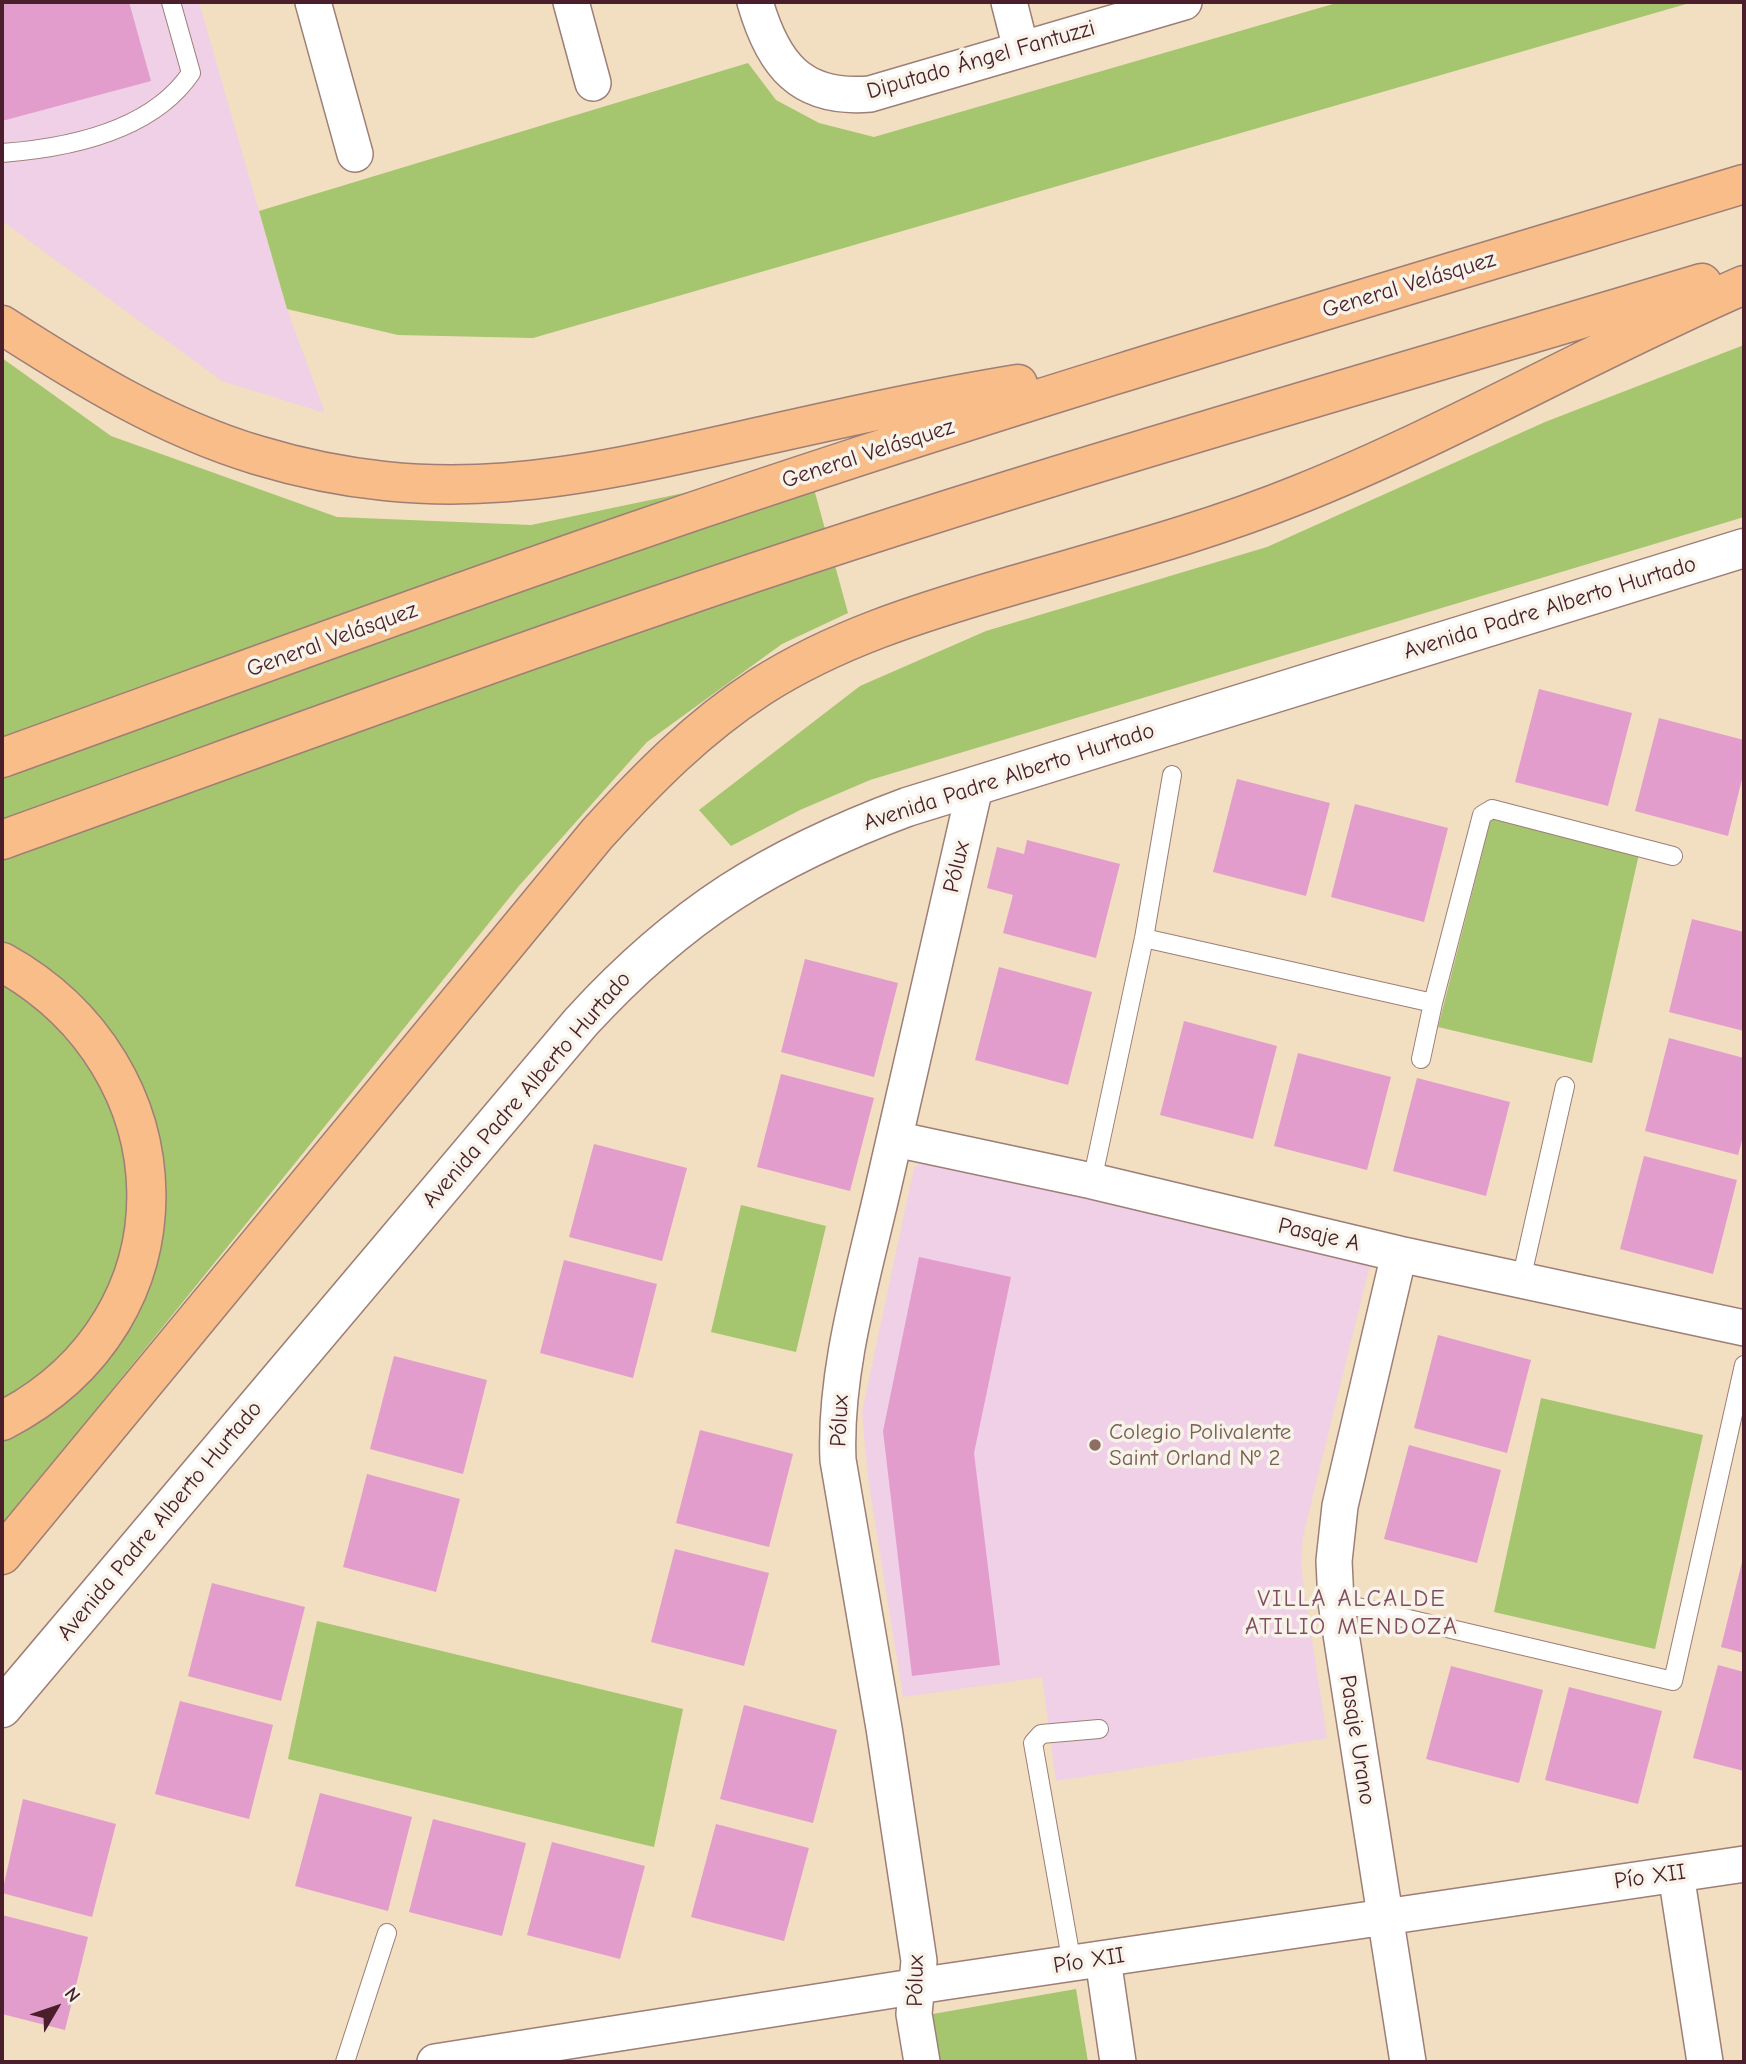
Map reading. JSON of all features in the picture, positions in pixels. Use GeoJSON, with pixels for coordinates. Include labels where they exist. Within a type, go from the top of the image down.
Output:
{"type":"FeatureCollection","features":[{"type":"Feature","properties":{"kind":"highway","name":"General Velásquez"},"geometry":{"type":"LineString","coordinates":[[2,758],[635,531],[1165,358],[1744,184]]}},
{"type":"Feature","properties":{"kind":"highway"},"geometry":{"type":"LineString","coordinates":[[2,840],[664,603],[1018,489],[1744,270]]}},
{"type":"Feature","properties":{"kind":"highway"},"geometry":{"type":"LineString","coordinates":[[2,1555],[597,834],[659,767],[728,709],[786,671],[855,636],[931,610],[1186,534],[1374,463],[1744,285]]}},
{"type":"Feature","properties":{"kind":"highway"},"geometry":{"type":"LineString","coordinates":[[2,325],[115,395],[211,439],[291,464],[352,477],[450,486],[538,481],[600,472],[855,416],[1165,358]]}},
{"type":"Feature","properties":{"kind":"highway"},"geometry":{"type":"LineString","coordinates":[[2,962],[54,997],[79,1022],[100,1050],[131,1111],[140,1143],[146,1208],[143,1244],[133,1279],[103,1338],[61,1384],[36,1403],[2,1420]]}},
{"type":"Feature","properties":{"kind":"street"},"geometry":{"type":"LineString","coordinates":[[313,2],[355,154]]}},
{"type":"Feature","properties":{"kind":"street"},"geometry":{"type":"LineString","coordinates":[[571,2],[593,83]]}},
{"type":"Feature","properties":{"kind":"street"},"geometry":{"type":"LineString","coordinates":[[1009,2],[1021,49]]}},
{"type":"Feature","properties":{"kind":"street","name":"Diputado Ángel Fantuzzi"},"geometry":{"type":"LineString","coordinates":[[759,15],[771,49],[785,67],[802,81],[818,89],[853,96],[870,94],[1184,2]]}},
{"type":"Feature","properties":{"kind":"street","name":"Avenida Padre Alberto Hurtado"},"geometry":{"type":"LineString","coordinates":[[2,1708],[619,981],[701,911],[793,854],[907,807],[1744,548]]}},
{"type":"Feature","properties":{"kind":"street","name":"Pólux"},"geometry":{"type":"LineString","coordinates":[[922,2062],[914,2014],[919,1961],[884,1728],[838,1460],[837,1423],[842,1383],[975,787]]}},
{"type":"Feature","properties":{"kind":"street","name":"Pasaje A"},"geometry":{"type":"LineString","coordinates":[[895,1139],[1092,1181],[1399,1254],[1744,1328]]}},
{"type":"Feature","properties":{"kind":"street","name":"Pasaje Urano"},"geometry":{"type":"LineString","coordinates":[[1399,1254],[1340,1506],[1334,1562],[1336,1602],[1408,2062]]}},
{"type":"Feature","properties":{"kind":"street","name":"Pío XII"},"geometry":{"type":"LineString","coordinates":[[435,2062],[620,2048],[917,1987],[1744,1864]]}},
{"type":"Feature","properties":{"kind":"street"},"geometry":{"type":"LineString","coordinates":[[1676,1874],[1705,2062]]}},
{"type":"Feature","properties":{"kind":"street"},"geometry":{"type":"LineString","coordinates":[[1088,1962],[1118,2062]]}},
{"type":"Feature","properties":{"kind":"lane"},"geometry":{"type":"LineString","coordinates":[[2,153],[73,145],[119,128],[179,90],[191,73],[171,2]]}},
{"type":"Feature","properties":{"kind":"lane"},"geometry":{"type":"LineString","coordinates":[[1092,1181],[1144,938],[1172,775]]}},
{"type":"Feature","properties":{"kind":"lane"},"geometry":{"type":"LineString","coordinates":[[1422,1059],[1433,1003],[1482,816],[1492,808],[1673,856]]}},
{"type":"Feature","properties":{"kind":"lane"},"geometry":{"type":"LineString","coordinates":[[1144,938],[1433,1003]]}},
{"type":"Feature","properties":{"kind":"lane"},"geometry":{"type":"LineString","coordinates":[[1521,1280],[1565,1086]]}},
{"type":"Feature","properties":{"kind":"lane"},"geometry":{"type":"LineString","coordinates":[[1336,1602],[1673,1681],[1744,1365]]}},
{"type":"Feature","properties":{"kind":"lane"},"geometry":{"type":"LineString","coordinates":[[1088,1962],[1033,1742],[1041,1734],[1099,1729]]}},
{"type":"Feature","properties":{"kind":"lane"},"geometry":{"type":"LineString","coordinates":[[345,2062],[387,1933]]}},
{"type":"Feature","properties":{"kind":"shaded area"},"geometry":{"type":"Polygon","coordinates":[[[2,2],[199,2],[287,309],[325,413],[222,381],[2,221],[2,2]]]}},
{"type":"Feature","properties":{"kind":"shaded area","name":"Colegio Polivalente Saint Orland Nº 2"},"geometry":{"type":"Polygon","coordinates":[[[926,1159],[1370,1264],[1303,1536],[1301,1567],[1327,1738],[1056,1781],[1042,1677],[903,1697],[868,1478],[862,1412],[914,1168],[926,1159]]]}},
{"type":"Feature","properties":{"kind":"green space"},"geometry":{"type":"Polygon","coordinates":[[[1340,2],[1693,2],[533,338],[398,335],[287,309],[259,211],[748,63],[776,100],[819,123],[874,137],[1340,2]]]}},
{"type":"Feature","properties":{"kind":"green space"},"geometry":{"type":"Polygon","coordinates":[[[1744,345],[1744,517],[870,780],[800,810],[731,846],[699,810],[860,686],[986,631],[1267,547],[1545,422],[1744,345]]]}},
{"type":"Feature","properties":{"kind":"green space"},"geometry":{"type":"Polygon","coordinates":[[[2,358],[111,436],[337,517],[531,525],[808,467],[848,613],[782,644],[647,742],[518,887],[2,1526],[2,358]]]}},
{"type":"Feature","properties":{"kind":"green space"},"geometry":{"type":"Polygon","coordinates":[[[1491,819],[1639,854],[1592,1063],[1438,1027],[1491,819]]]}},
{"type":"Feature","properties":{"kind":"green space"},"geometry":{"type":"Polygon","coordinates":[[[741,1205],[826,1226],[796,1352],[711,1332],[741,1205]]]}},
{"type":"Feature","properties":{"kind":"green space"},"geometry":{"type":"Polygon","coordinates":[[[1541,1398],[1703,1435],[1655,1649],[1494,1612],[1541,1398]]]}},
{"type":"Feature","properties":{"kind":"green space"},"geometry":{"type":"Polygon","coordinates":[[[317,1621],[683,1709],[654,1847],[288,1759],[317,1621]]]}},
{"type":"Feature","properties":{"kind":"green space"},"geometry":{"type":"Polygon","coordinates":[[[1076,1989],[1088,2062],[935,2062],[927,2015],[1076,1989]]]}},
{"type":"Feature","properties":{"kind":"building"},"geometry":{"type":"Polygon","coordinates":[[[2,2],[129,2],[151,81],[2,121],[2,2]]]}},
{"type":"Feature","properties":{"kind":"building"},"geometry":{"type":"Polygon","coordinates":[[[1539,689],[1632,713],[1608,806],[1515,782],[1539,689]]]}},
{"type":"Feature","properties":{"kind":"building"},"geometry":{"type":"Polygon","coordinates":[[[1659,718],[1744,740],[1744,771],[1728,836],[1635,811],[1659,718]]]}},
{"type":"Feature","properties":{"kind":"building"},"geometry":{"type":"Polygon","coordinates":[[[1237,779],[1330,803],[1306,896],[1213,872],[1237,779]]]}},
{"type":"Feature","properties":{"kind":"building"},"geometry":{"type":"Polygon","coordinates":[[[1355,804],[1448,828],[1424,922],[1331,897],[1355,804]]]}},
{"type":"Feature","properties":{"kind":"building"},"geometry":{"type":"Polygon","coordinates":[[[1027,840],[1120,864],[1096,958],[1003,933],[1013,895],[987,888],[997,847],[1024,854],[1027,840]]]}},
{"type":"Feature","properties":{"kind":"building"},"geometry":{"type":"Polygon","coordinates":[[[1692,919],[1744,932],[1744,1031],[1669,1012],[1692,919]]]}},
{"type":"Feature","properties":{"kind":"building"},"geometry":{"type":"Polygon","coordinates":[[[805,959],[898,983],[874,1077],[781,1052],[805,959]]]}},
{"type":"Feature","properties":{"kind":"building"},"geometry":{"type":"Polygon","coordinates":[[[999,967],[1092,992],[1068,1085],[975,1060],[999,967]]]}},
{"type":"Feature","properties":{"kind":"building"},"geometry":{"type":"Polygon","coordinates":[[[1184,1021],[1277,1046],[1253,1139],[1160,1115],[1184,1021]]]}},
{"type":"Feature","properties":{"kind":"building"},"geometry":{"type":"Polygon","coordinates":[[[1669,1038],[1744,1058],[1744,1133],[1738,1155],[1645,1131],[1669,1038]]]}},
{"type":"Feature","properties":{"kind":"building"},"geometry":{"type":"Polygon","coordinates":[[[1298,1053],[1391,1077],[1367,1170],[1274,1146],[1298,1053]]]}},
{"type":"Feature","properties":{"kind":"building"},"geometry":{"type":"Polygon","coordinates":[[[781,1074],[874,1098],[850,1191],[757,1167],[781,1074]]]}},
{"type":"Feature","properties":{"kind":"building"},"geometry":{"type":"Polygon","coordinates":[[[1417,1078],[1510,1102],[1486,1196],[1393,1171],[1417,1078]]]}},
{"type":"Feature","properties":{"kind":"building"},"geometry":{"type":"Polygon","coordinates":[[[594,1144],[687,1168],[662,1261],[569,1237],[594,1144]]]}},
{"type":"Feature","properties":{"kind":"building"},"geometry":{"type":"Polygon","coordinates":[[[1644,1156],[1737,1180],[1713,1274],[1620,1249],[1644,1156]]]}},
{"type":"Feature","properties":{"kind":"building"},"geometry":{"type":"Polygon","coordinates":[[[919,1257],[1011,1277],[974,1453],[1000,1665],[912,1676],[883,1431],[919,1257]]]}},
{"type":"Feature","properties":{"kind":"building"},"geometry":{"type":"Polygon","coordinates":[[[564,1260],[657,1284],[633,1378],[540,1353],[564,1260]]]}},
{"type":"Feature","properties":{"kind":"building"},"geometry":{"type":"Polygon","coordinates":[[[1438,1335],[1531,1360],[1507,1453],[1414,1428],[1438,1335]]]}},
{"type":"Feature","properties":{"kind":"building"},"geometry":{"type":"Polygon","coordinates":[[[394,1356],[487,1380],[463,1474],[370,1449],[394,1356]]]}},
{"type":"Feature","properties":{"kind":"building"},"geometry":{"type":"Polygon","coordinates":[[[700,1430],[793,1454],[769,1547],[676,1523],[700,1430]]]}},
{"type":"Feature","properties":{"kind":"building"},"geometry":{"type":"Polygon","coordinates":[[[1409,1445],[1501,1470],[1477,1563],[1384,1539],[1409,1445]]]}},
{"type":"Feature","properties":{"kind":"building"},"geometry":{"type":"Polygon","coordinates":[[[367,1474],[460,1499],[436,1592],[343,1567],[367,1474]]]}},
{"type":"Feature","properties":{"kind":"building"},"geometry":{"type":"Polygon","coordinates":[[[675,1549],[769,1573],[744,1666],[651,1642],[675,1549]]]}},
{"type":"Feature","properties":{"kind":"building"},"geometry":{"type":"Polygon","coordinates":[[[1744,1558],[1744,1653],[1721,1647],[1744,1558]]]}},
{"type":"Feature","properties":{"kind":"building"},"geometry":{"type":"Polygon","coordinates":[[[212,1583],[305,1607],[281,1701],[188,1676],[212,1583]]]}},
{"type":"Feature","properties":{"kind":"building"},"geometry":{"type":"Polygon","coordinates":[[[1718,1665],[1744,1672],[1744,1771],[1693,1758],[1718,1665]]]}},
{"type":"Feature","properties":{"kind":"building"},"geometry":{"type":"Polygon","coordinates":[[[1451,1666],[1543,1690],[1519,1783],[1426,1759],[1451,1666]]]}},
{"type":"Feature","properties":{"kind":"building"},"geometry":{"type":"Polygon","coordinates":[[[1569,1687],[1662,1711],[1638,1804],[1545,1780],[1569,1687]]]}},
{"type":"Feature","properties":{"kind":"building"},"geometry":{"type":"Polygon","coordinates":[[[180,1701],[273,1725],[249,1819],[155,1794],[180,1701]]]}},
{"type":"Feature","properties":{"kind":"building"},"geometry":{"type":"Polygon","coordinates":[[[744,1705],[837,1730],[813,1823],[720,1799],[744,1705]]]}},
{"type":"Feature","properties":{"kind":"building"},"geometry":{"type":"Polygon","coordinates":[[[320,1793],[412,1817],[388,1911],[295,1886],[320,1793]]]}},
{"type":"Feature","properties":{"kind":"building"},"geometry":{"type":"Polygon","coordinates":[[[23,1799],[116,1824],[92,1917],[2,1893],[23,1799]]]}},
{"type":"Feature","properties":{"kind":"building"},"geometry":{"type":"Polygon","coordinates":[[[433,1819],[526,1843],[502,1936],[409,1912],[433,1819]]]}},
{"type":"Feature","properties":{"kind":"building"},"geometry":{"type":"Polygon","coordinates":[[[716,1824],[809,1848],[784,1941],[691,1917],[716,1824]]]}},
{"type":"Feature","properties":{"kind":"building"},"geometry":{"type":"Polygon","coordinates":[[[552,1842],[645,1866],[620,1959],[527,1935],[552,1842]]]}},
{"type":"Feature","properties":{"kind":"building"},"geometry":{"type":"Polygon","coordinates":[[[2,1915],[88,1937],[65,2030],[2,2014],[2,1915]]]}},
{"type":"Feature","properties":{"kind":"place","name":"Colegio Polivalente Saint Orland Nº 2"},"geometry":{"type":"Point","coordinates":[1095,1445]}},
{"type":"Feature","properties":{"kind":"district","name":"VILLA ALCALDE ATILIO MENDOZA"},"geometry":{"type":"Point","coordinates":[1352,1613]}}]}
